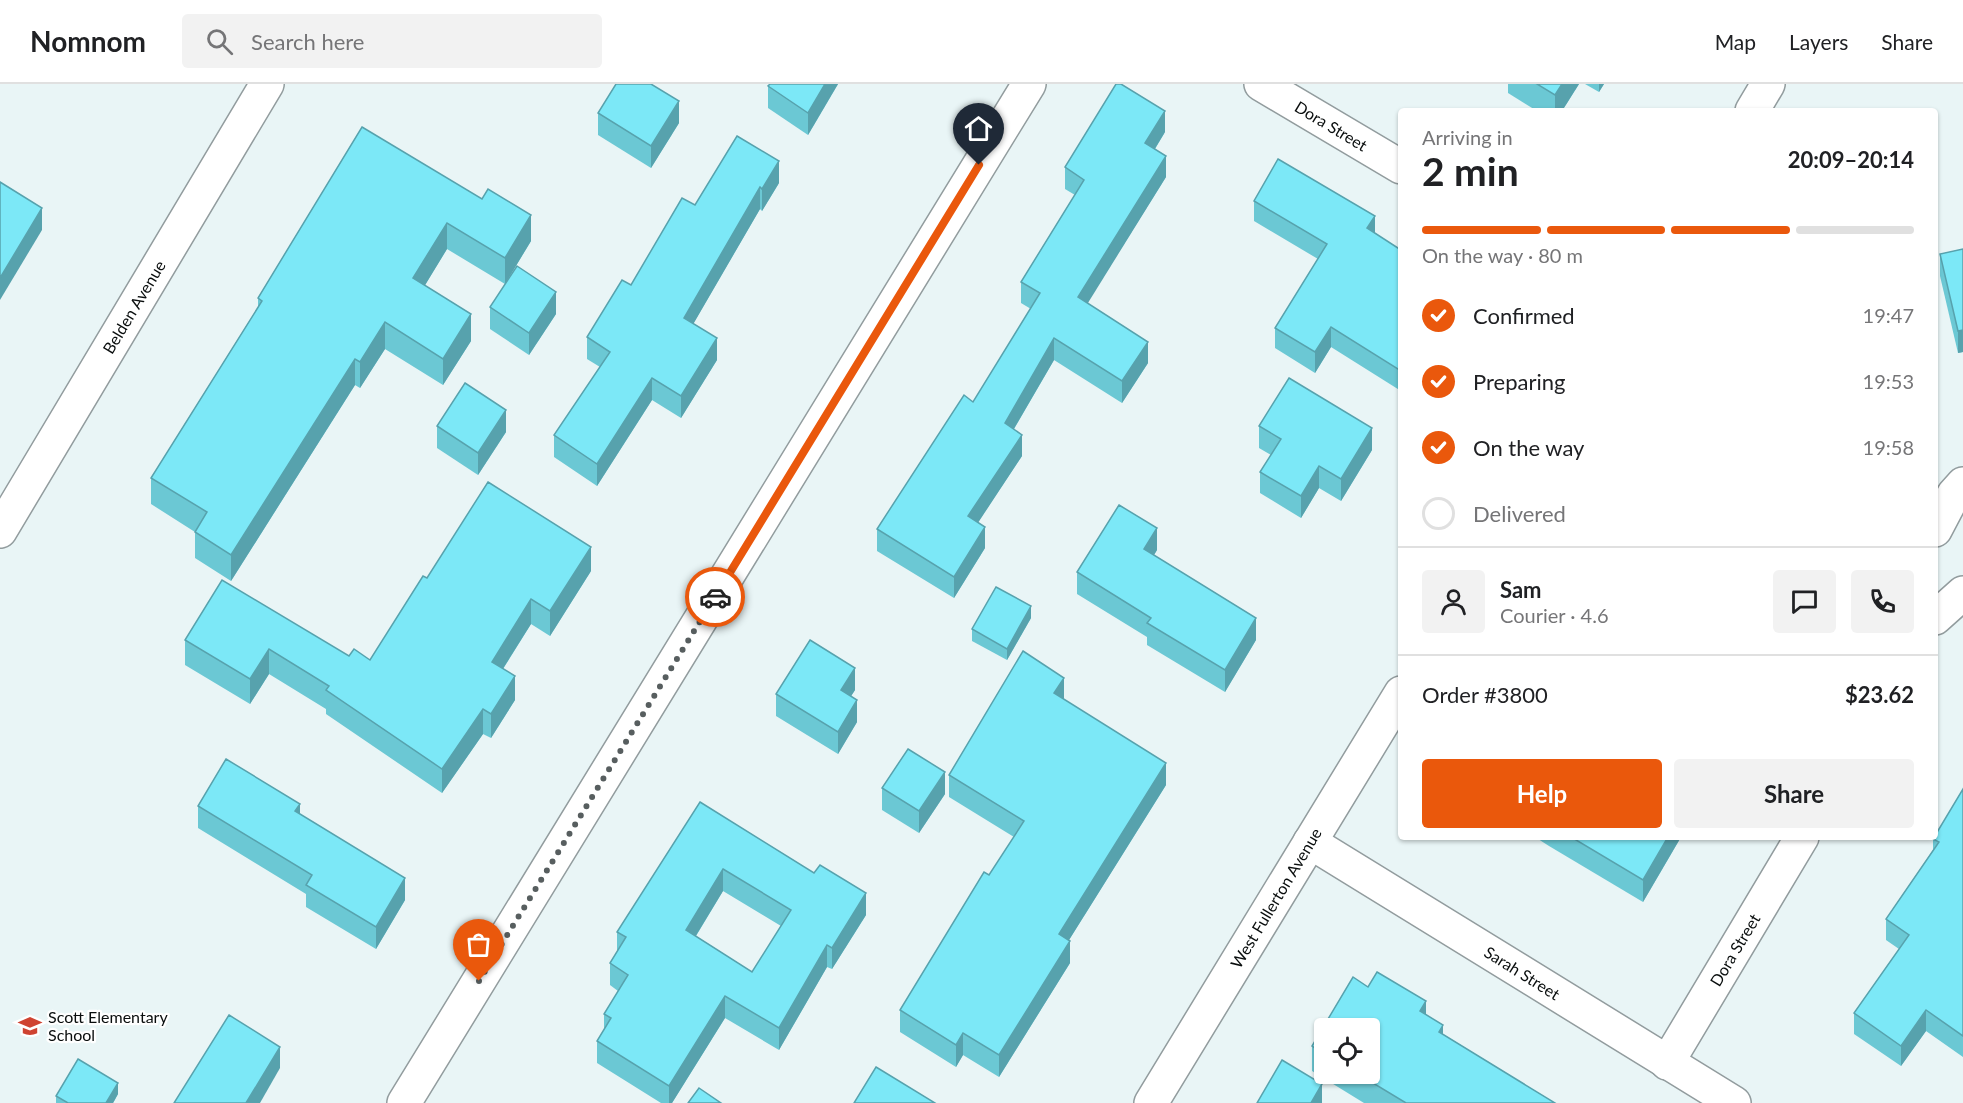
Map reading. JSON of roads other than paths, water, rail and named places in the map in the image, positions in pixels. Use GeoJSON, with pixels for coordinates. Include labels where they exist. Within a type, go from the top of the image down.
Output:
{"type":"FeatureCollection","features":[{"type":"Feature","properties":{"kind":"street","name":"Belden Avenue"},"geometry":{"type":"LineString","coordinates":[[0,531],[267,84]]}},
{"type":"Feature","properties":{"kind":"street"},"geometry":{"type":"LineString","coordinates":[[404,1103],[1029,84]]}},
{"type":"Feature","properties":{"kind":"street","name":"Dora Street"},"geometry":{"type":"LineString","coordinates":[[1261,84],[1398,166]]}},
{"type":"Feature","properties":{"kind":"street"},"geometry":{"type":"LineString","coordinates":[[1754,108],[1768,84]]}},
{"type":"Feature","properties":{"kind":"street"},"geometry":{"type":"LineString","coordinates":[[1938,524],[1954,494],[1963,484]]}},
{"type":"Feature","properties":{"kind":"street"},"geometry":{"type":"LineString","coordinates":[[1938,615],[1963,593]]}},
{"type":"Feature","properties":{"kind":"street","name":"West Fullerton Avenue"},"geometry":{"type":"LineString","coordinates":[[1151,1103],[1398,698]]}},
{"type":"Feature","properties":{"kind":"street","name":"Dora Street"},"geometry":{"type":"LineString","coordinates":[[1667,1063],[1801,840]]}},
{"type":"Feature","properties":{"kind":"street","name":"Sarah Street"},"geometry":{"type":"LineString","coordinates":[[1310,842],[1734,1103]]}},
{"type":"Feature","properties":{"kind":"place","name":"Scott Elementary School"},"geometry":{"type":"Point","coordinates":[30,1026]}}]}
